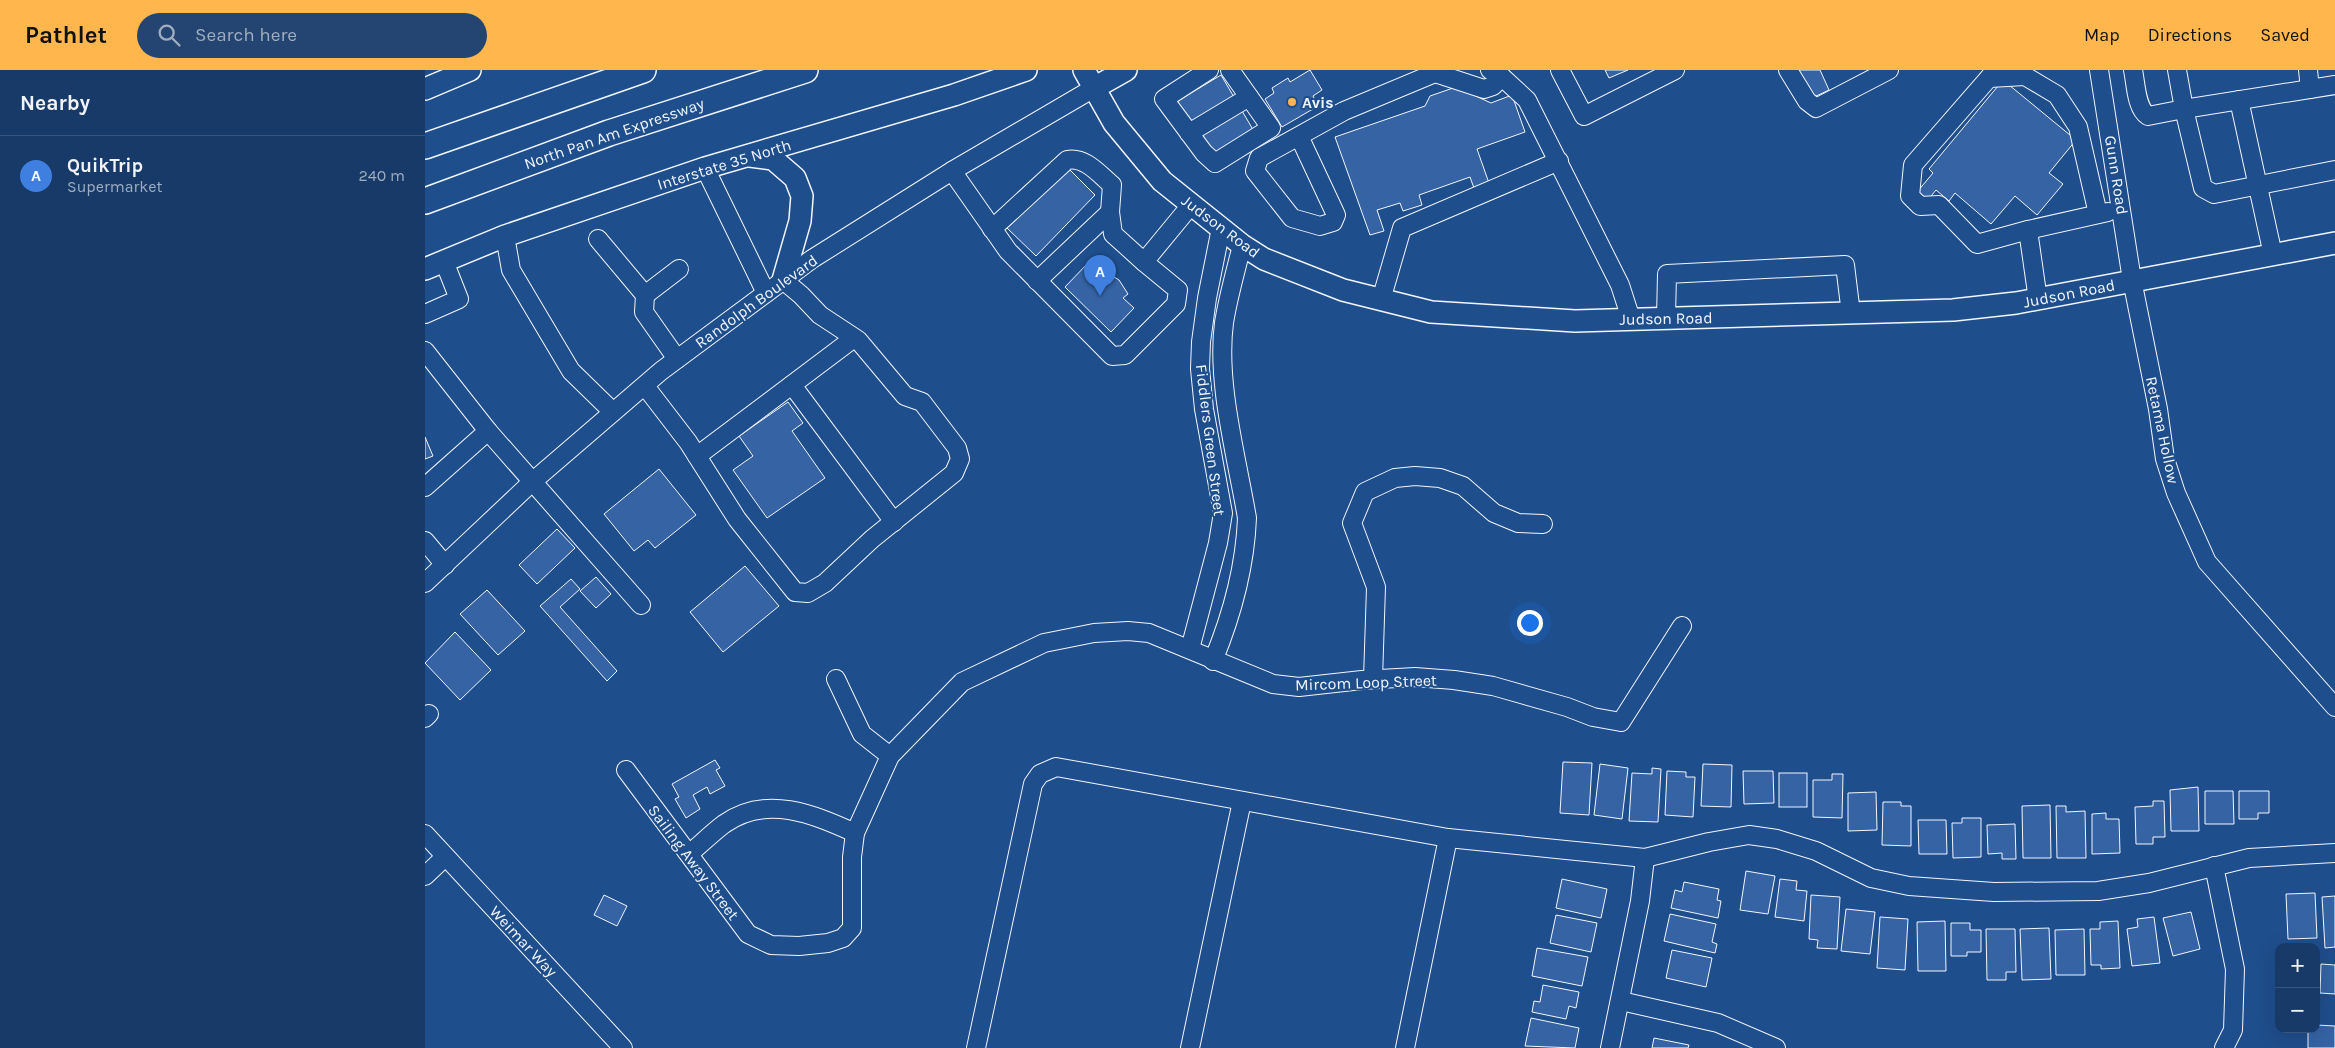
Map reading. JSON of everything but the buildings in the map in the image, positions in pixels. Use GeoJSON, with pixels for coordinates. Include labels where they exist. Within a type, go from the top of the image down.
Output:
{"type":"FeatureCollection","features":[{"type":"Feature","properties":{"kind":"highway"},"geometry":{"type":"LineString","coordinates":[[425,146],[643,70]]}},
{"type":"Feature","properties":{"kind":"highway","name":"North Pan Am Expressway"},"geometry":{"type":"LineString","coordinates":[[425,201],[609,133],[805,70]]}},
{"type":"Feature","properties":{"kind":"main road"},"geometry":{"type":"LineString","coordinates":[[425,89],[470,70]]}},
{"type":"Feature","properties":{"kind":"main road","name":"Interstate 35 North"},"geometry":{"type":"LineString","coordinates":[[435,265],[505,236],[705,168],[954,94],[1026,70]]}},
{"type":"Feature","properties":{"kind":"main road","name":"Randolph Boulevard"},"geometry":{"type":"LineString","coordinates":[[1089,79],[1126,70]]}},
{"type":"Feature","properties":{"kind":"main road","name":"Judson Road"},"geometry":{"type":"LineString","coordinates":[[1089,79],[1114,123],[1161,181],[1242,245],[1264,259],[1343,290],[1431,312],[1575,321],[1953,310],[2038,300],[2132,280],[2335,243]]}},
{"type":"Feature","properties":{"kind":"main road"},"geometry":{"type":"LineString","coordinates":[[747,156],[773,159],[795,178],[802,196],[800,221],[775,287]]}},
{"type":"Feature","properties":{"kind":"street"},"geometry":{"type":"LineString","coordinates":[[1209,70],[1164,99],[1204,154],[1215,163],[1271,128],[1230,70]]}},
{"type":"Feature","properties":{"kind":"street"},"geometry":{"type":"LineString","coordinates":[[1560,70],[1584,116],[1675,70]]}},
{"type":"Feature","properties":{"kind":"street"},"geometry":{"type":"LineString","coordinates":[[1788,70],[1807,101],[1816,108],[1889,70]]}},
{"type":"Feature","properties":{"kind":"street","name":"Gunn Road"},"geometry":{"type":"LineString","coordinates":[[2099,70],[2132,280]]}},
{"type":"Feature","properties":{"kind":"street"},"geometry":{"type":"LineString","coordinates":[[2133,70],[2143,113],[2148,116],[2335,84]]}},
{"type":"Feature","properties":{"kind":"street"},"geometry":{"type":"LineString","coordinates":[[2177,70],[2184,109],[2203,188],[2214,194],[2335,170]]}},
{"type":"Feature","properties":{"kind":"street"},"geometry":{"type":"LineString","coordinates":[[2309,70],[2310,89]]}},
{"type":"Feature","properties":{"kind":"street"},"geometry":{"type":"LineString","coordinates":[[1299,136],[1336,215],[1333,222],[1320,226],[1292,218],[1255,171],[1259,158],[1344,111],[1434,71],[1484,89],[1493,86],[1496,74],[1527,100],[1620,285],[1631,319]]}},
{"type":"Feature","properties":{"kind":"street"},"geometry":{"type":"LineString","coordinates":[[2098,214],[2078,127],[2057,94],[2025,76],[1994,74],[1913,165],[1910,196],[1920,206],[1939,205],[1977,244],[2028,230],[2098,214],[2122,208]]}},
{"type":"Feature","properties":{"kind":"street","name":"Randolph Boulevard"},"geometry":{"type":"LineString","coordinates":[[425,583],[531,482],[677,360],[812,259],[952,171],[1089,79]]}},
{"type":"Feature","properties":{"kind":"street"},"geometry":{"type":"LineString","coordinates":[[1189,133],[1249,97]]}},
{"type":"Feature","properties":{"kind":"street"},"geometry":{"type":"LineString","coordinates":[[2239,100],[2256,186],[2273,255]]}},
{"type":"Feature","properties":{"kind":"street"},"geometry":{"type":"LineString","coordinates":[[952,171],[992,229],[1008,251],[1112,356],[1125,355],[1176,304],[1178,290],[1113,234],[1110,212],[1112,185],[1083,161],[1075,158],[1067,160],[992,229]]}},
{"type":"Feature","properties":{"kind":"street"},"geometry":{"type":"LineString","coordinates":[[1381,300],[1402,228],[1559,161]]}},
{"type":"Feature","properties":{"kind":"street"},"geometry":{"type":"LineString","coordinates":[[645,386],[697,456],[737,519],[795,592],[808,593],[825,583],[894,522],[954,473],[961,459],[957,448],[922,402],[905,396],[854,338],[820,315],[801,295],[775,287],[705,168]]}},
{"type":"Feature","properties":{"kind":"street"},"geometry":{"type":"LineString","coordinates":[[1144,262],[1191,205]]}},
{"type":"Feature","properties":{"kind":"street"},"geometry":{"type":"LineString","coordinates":[[1037,281],[1110,212]]}},
{"type":"Feature","properties":{"kind":"street","name":"Fiddlers Green Street"},"geometry":{"type":"LineString","coordinates":[[1190,649],[1218,543],[1223,513],[1204,409],[1200,368],[1201,342],[1207,298],[1221,228]]}},
{"type":"Feature","properties":{"kind":"street"},"geometry":{"type":"LineString","coordinates":[[2028,230],[2038,300]]}},
{"type":"Feature","properties":{"kind":"street"},"geometry":{"type":"LineString","coordinates":[[505,236],[511,270],[571,370],[613,412]]}},
{"type":"Feature","properties":{"kind":"street"},"geometry":{"type":"LineString","coordinates":[[598,239],[645,295],[644,312],[677,360]]}},
{"type":"Feature","properties":{"kind":"street","name":"Fiddlers Green Street"},"geometry":{"type":"LineString","coordinates":[[1213,661],[1226,629],[1242,570],[1246,538],[1247,518],[1226,394],[1222,353],[1224,322],[1242,245]]}},
{"type":"Feature","properties":{"kind":"street"},"geometry":{"type":"LineString","coordinates":[[425,314],[459,299],[435,265]]}},
{"type":"Feature","properties":{"kind":"street"},"geometry":{"type":"LineString","coordinates":[[1666,318],[1667,274],[1845,265],[1851,314]]}},
{"type":"Feature","properties":{"kind":"street"},"geometry":{"type":"LineString","coordinates":[[645,295],[679,269]]}},
{"type":"Feature","properties":{"kind":"street","name":"Retama Hollow"},"geometry":{"type":"LineString","coordinates":[[2132,280],[2158,409],[2165,459],[2176,493],[2207,562],[2335,706]]}},
{"type":"Feature","properties":{"kind":"street"},"geometry":{"type":"LineString","coordinates":[[697,456],[854,338]]}},
{"type":"Feature","properties":{"kind":"street"},"geometry":{"type":"LineString","coordinates":[[425,351],[431,368],[641,605]]}},
{"type":"Feature","properties":{"kind":"street"},"geometry":{"type":"LineString","coordinates":[[792,385],[894,522]]}},
{"type":"Feature","properties":{"kind":"street"},"geometry":{"type":"LineString","coordinates":[[425,487],[488,431]]}},
{"type":"Feature","properties":{"kind":"street"},"geometry":{"type":"LineString","coordinates":[[1373,679],[1376,587],[1352,523],[1365,492],[1395,478],[1415,476],[1440,478],[1463,486],[1494,513],[1517,523],[1543,524]]}},
{"type":"Feature","properties":{"kind":"street"},"geometry":{"type":"LineString","coordinates":[[425,540],[445,565]]}},
{"type":"Feature","properties":{"kind":"street","name":"Mircom Loop Street"},"geometry":{"type":"LineString","coordinates":[[771,945],[799,946],[828,943],[843,938],[852,928],[851,872],[855,833],[891,756],[963,682],[1044,643],[1094,633],[1129,631],[1149,633],[1190,649],[1213,661],[1273,684],[1314,686],[1373,679],[1424,678],[1454,680],[1493,686],[1567,707],[1593,717],[1621,722],[1683,626]]}},
{"type":"Feature","properties":{"kind":"street"},"geometry":{"type":"LineString","coordinates":[[836,679],[862,734],[891,756]]}},
{"type":"Feature","properties":{"kind":"street"},"geometry":{"type":"LineString","coordinates":[[976,1048],[1033,784],[1040,774],[1057,767],[1448,838],[1645,858],[1709,842],[1749,835],[1777,839],[1816,851],[1871,878],[1909,886],[1995,892],[2098,890],[2149,884],[2249,858],[2335,853]]}},
{"type":"Feature","properties":{"kind":"street","name":"Sailing Away Street"},"geometry":{"type":"LineString","coordinates":[[626,770],[748,934],[771,945]]}},
{"type":"Feature","properties":{"kind":"street"},"geometry":{"type":"LineString","coordinates":[[1190,1048],[1242,801]]}},
{"type":"Feature","properties":{"kind":"street"},"geometry":{"type":"LineString","coordinates":[[689,854],[725,823],[751,810],[773,808],[796,810],[817,816],[855,833]]}},
{"type":"Feature","properties":{"kind":"street","name":"Weimar Way"},"geometry":{"type":"LineString","coordinates":[[425,834],[623,1048]]}},
{"type":"Feature","properties":{"kind":"street"},"geometry":{"type":"LineString","coordinates":[[1405,1048],[1448,838]]}},
{"type":"Feature","properties":{"kind":"street"},"geometry":{"type":"LineString","coordinates":[[425,876],[445,857]]}},
{"type":"Feature","properties":{"kind":"street"},"geometry":{"type":"LineString","coordinates":[[1610,1048],[1621,1001],[1645,858]]}},
{"type":"Feature","properties":{"kind":"street"},"geometry":{"type":"LineString","coordinates":[[2214,866],[2235,969],[2233,1030],[2224,1048]]}},
{"type":"Feature","properties":{"kind":"street"},"geometry":{"type":"LineString","coordinates":[[1621,1001],[1718,1023],[1776,1048]]}},
{"type":"Feature","properties":{"kind":"place","name":"Avis"},"geometry":{"type":"Point","coordinates":[1292,102]}},
{"type":"Feature","properties":{"kind":"place","name":"QuikTrip"},"geometry":{"type":"Point","coordinates":[1100,296]}}]}
